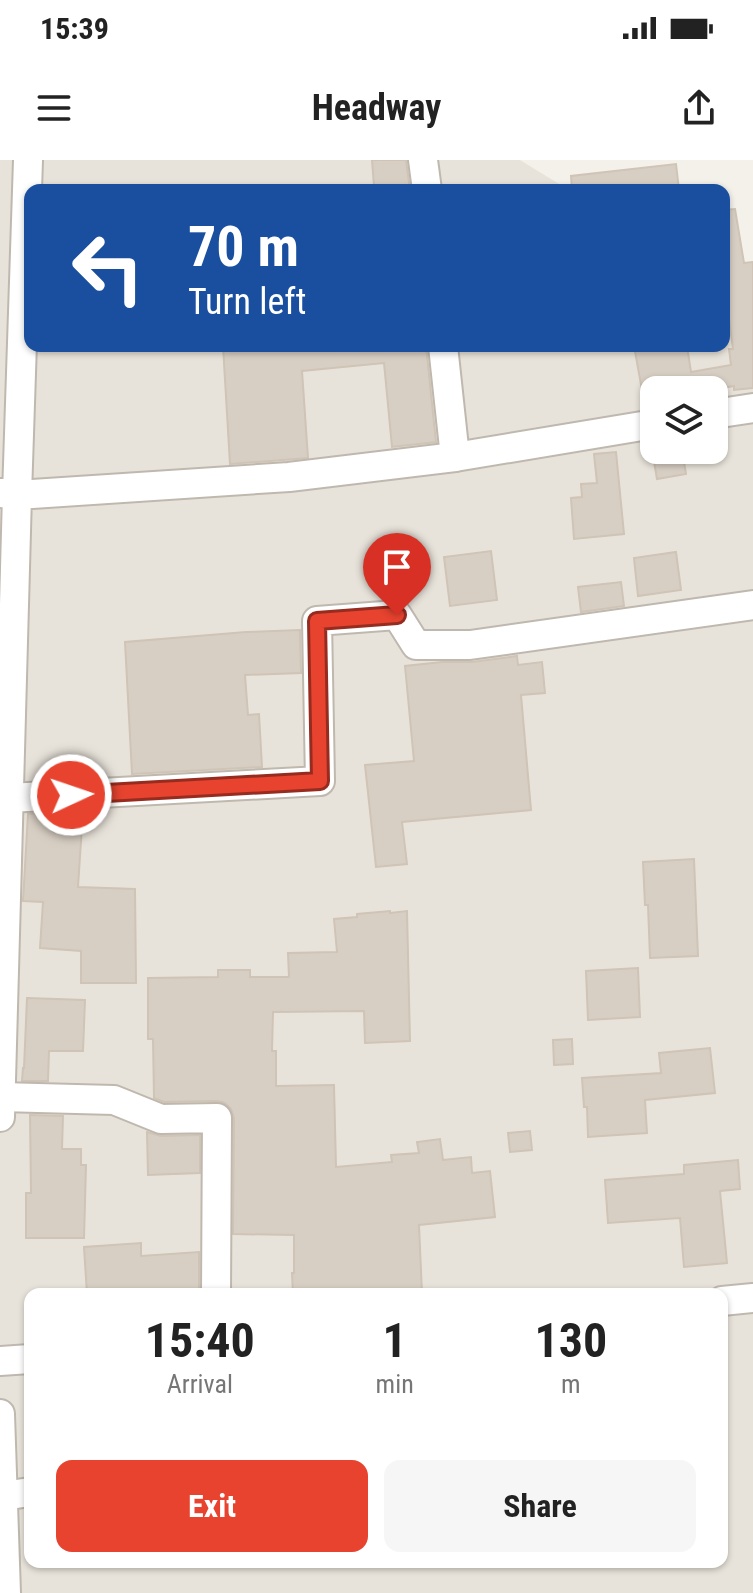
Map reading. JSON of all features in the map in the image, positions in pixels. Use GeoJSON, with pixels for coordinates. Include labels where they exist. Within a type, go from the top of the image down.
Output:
{"type":"FeatureCollection","features":[{"type":"Feature","properties":{"kind":"street"},"geometry":{"type":"LineString","coordinates":[[0,1117],[9,798],[5,724],[14,192],[28,160]]}},
{"type":"Feature","properties":{"kind":"street"},"geometry":{"type":"LineString","coordinates":[[423,160],[426,184]]}},
{"type":"Feature","properties":{"kind":"street"},"geometry":{"type":"LineString","coordinates":[[444,352],[455,457]]}},
{"type":"Feature","properties":{"kind":"street"},"geometry":{"type":"LineString","coordinates":[[728,412],[753,408]]}},
{"type":"Feature","properties":{"kind":"street"},"geometry":{"type":"LineString","coordinates":[[8,494],[289,477],[455,457],[640,426]]}},
{"type":"Feature","properties":{"kind":"street"},"geometry":{"type":"LineString","coordinates":[[9,798],[320,781],[317,621],[397,615],[416,645],[470,645],[753,605]]}},
{"type":"Feature","properties":{"kind":"street"},"geometry":{"type":"LineString","coordinates":[[0,1097],[114,1100],[161,1119],[217,1118],[216,1288]]}},
{"type":"Feature","properties":{"kind":"street"},"geometry":{"type":"LineString","coordinates":[[728,1300],[753,1298]]}},
{"type":"Feature","properties":{"kind":"street"},"geometry":{"type":"LineString","coordinates":[[0,1361],[24,1359]]}},
{"type":"Feature","properties":{"kind":"street"},"geometry":{"type":"LineString","coordinates":[[0,1414],[17,1494],[6,1593]]}},
{"type":"Feature","properties":{"kind":"shaded area"},"geometry":{"type":"Polygon","coordinates":[[[0,160],[520,160],[559,184],[24,184],[24,352],[730,352],[730,288],[753,302],[753,1593],[0,1593],[0,160]]]}},
{"type":"Feature","properties":{"kind":"building"},"geometry":{"type":"Polygon","coordinates":[[[372,160],[406,160],[409,184],[374,184],[372,160]]]}},
{"type":"Feature","properties":{"kind":"building"},"geometry":{"type":"Polygon","coordinates":[[[676,164],[678,184],[572,184],[571,176],[676,164]]]}},
{"type":"Feature","properties":{"kind":"building"},"geometry":{"type":"Polygon","coordinates":[[[730,209],[735,209],[744,263],[753,262],[753,388],[734,390],[734,386],[728,387],[728,376],[640,376],[640,379],[635,352],[688,352],[691,372],[731,365],[729,352],[733,349],[730,326],[730,209]]]}},
{"type":"Feature","properties":{"kind":"building"},"geometry":{"type":"Polygon","coordinates":[[[223,352],[427,352],[436,442],[392,447],[384,363],[302,371],[308,458],[230,464],[223,352]]]}},
{"type":"Feature","properties":{"kind":"building"},"geometry":{"type":"Polygon","coordinates":[[[616,452],[624,534],[574,539],[571,498],[582,497],[581,484],[597,483],[594,454],[616,452]]]}},
{"type":"Feature","properties":{"kind":"building"},"geometry":{"type":"Polygon","coordinates":[[[654,464],[684,464],[686,474],[657,479],[654,464]]]}},
{"type":"Feature","properties":{"kind":"building"},"geometry":{"type":"Polygon","coordinates":[[[491,551],[497,600],[450,606],[444,557],[491,551]]]}},
{"type":"Feature","properties":{"kind":"building"},"geometry":{"type":"Polygon","coordinates":[[[676,552],[681,590],[638,596],[634,558],[676,552]]]}},
{"type":"Feature","properties":{"kind":"building"},"geometry":{"type":"Polygon","coordinates":[[[621,582],[624,606],[581,612],[578,587],[621,582]]]}},
{"type":"Feature","properties":{"kind":"building"},"geometry":{"type":"Polygon","coordinates":[[[300,630],[301,673],[245,675],[248,715],[259,714],[262,767],[132,774],[125,642],[300,630]]]}},
{"type":"Feature","properties":{"kind":"building"},"geometry":{"type":"Polygon","coordinates":[[[517,656],[518,665],[542,662],[545,693],[521,695],[531,810],[402,822],[407,864],[376,867],[365,765],[414,761],[405,666],[517,656]]]}},
{"type":"Feature","properties":{"kind":"building"},"geometry":{"type":"Polygon","coordinates":[[[83,811],[78,887],[135,889],[136,983],[81,983],[81,951],[40,948],[43,902],[23,901],[28,814],[83,811]]]}},
{"type":"Feature","properties":{"kind":"building"},"geometry":{"type":"Polygon","coordinates":[[[694,859],[698,956],[650,958],[643,862],[694,859]]]}},
{"type":"Feature","properties":{"kind":"building"},"geometry":{"type":"Polygon","coordinates":[[[407,911],[410,1041],[365,1043],[364,1011],[273,1012],[272,1051],[276,1051],[276,1086],[334,1085],[336,1167],[392,1162],[391,1155],[419,1153],[417,1142],[440,1139],[443,1160],[471,1157],[472,1173],[490,1171],[495,1217],[419,1225],[422,1288],[293,1288],[294,1235],[233,1234],[234,1118],[231,1109],[217,1101],[164,1102],[154,1098],[153,1039],[148,1039],[148,978],[218,977],[218,970],[250,970],[250,977],[289,977],[288,953],[337,952],[334,919],[357,917],[357,914],[407,911]]]}},
{"type":"Feature","properties":{"kind":"building"},"geometry":{"type":"Polygon","coordinates":[[[638,968],[640,1017],[588,1020],[586,971],[638,968]]]}},
{"type":"Feature","properties":{"kind":"building"},"geometry":{"type":"Polygon","coordinates":[[[27,998],[85,1000],[83,1051],[49,1051],[48,1081],[22,1081],[27,998]]]}},
{"type":"Feature","properties":{"kind":"building"},"geometry":{"type":"Polygon","coordinates":[[[572,1039],[573,1064],[554,1065],[553,1040],[572,1039]]]}},
{"type":"Feature","properties":{"kind":"building"},"geometry":{"type":"Polygon","coordinates":[[[710,1048],[715,1093],[645,1100],[647,1133],[588,1137],[582,1078],[661,1073],[659,1053],[710,1048]]]}},
{"type":"Feature","properties":{"kind":"building"},"geometry":{"type":"Polygon","coordinates":[[[30,1115],[63,1116],[62,1149],[81,1149],[81,1165],[86,1165],[84,1238],[26,1238],[26,1193],[31,1193],[30,1115]]]}},
{"type":"Feature","properties":{"kind":"building"},"geometry":{"type":"Polygon","coordinates":[[[530,1131],[532,1150],[510,1152],[508,1133],[530,1131]]]}},
{"type":"Feature","properties":{"kind":"building"},"geometry":{"type":"Polygon","coordinates":[[[147,1132],[161,1136],[200,1135],[200,1173],[148,1175],[147,1132]]]}},
{"type":"Feature","properties":{"kind":"building"},"geometry":{"type":"Polygon","coordinates":[[[738,1160],[740,1189],[720,1191],[727,1263],[684,1267],[680,1218],[608,1223],[605,1180],[684,1174],[684,1165],[738,1160]]]}},
{"type":"Feature","properties":{"kind":"building"},"geometry":{"type":"Polygon","coordinates":[[[141,1243],[141,1256],[199,1252],[199,1288],[87,1288],[84,1247],[141,1243]]]}},
{"type":"Feature","properties":{"kind":"route"},"geometry":{"type":"LineString","coordinates":[[71,795],[320,781],[317,621],[397,615]]}}]}
